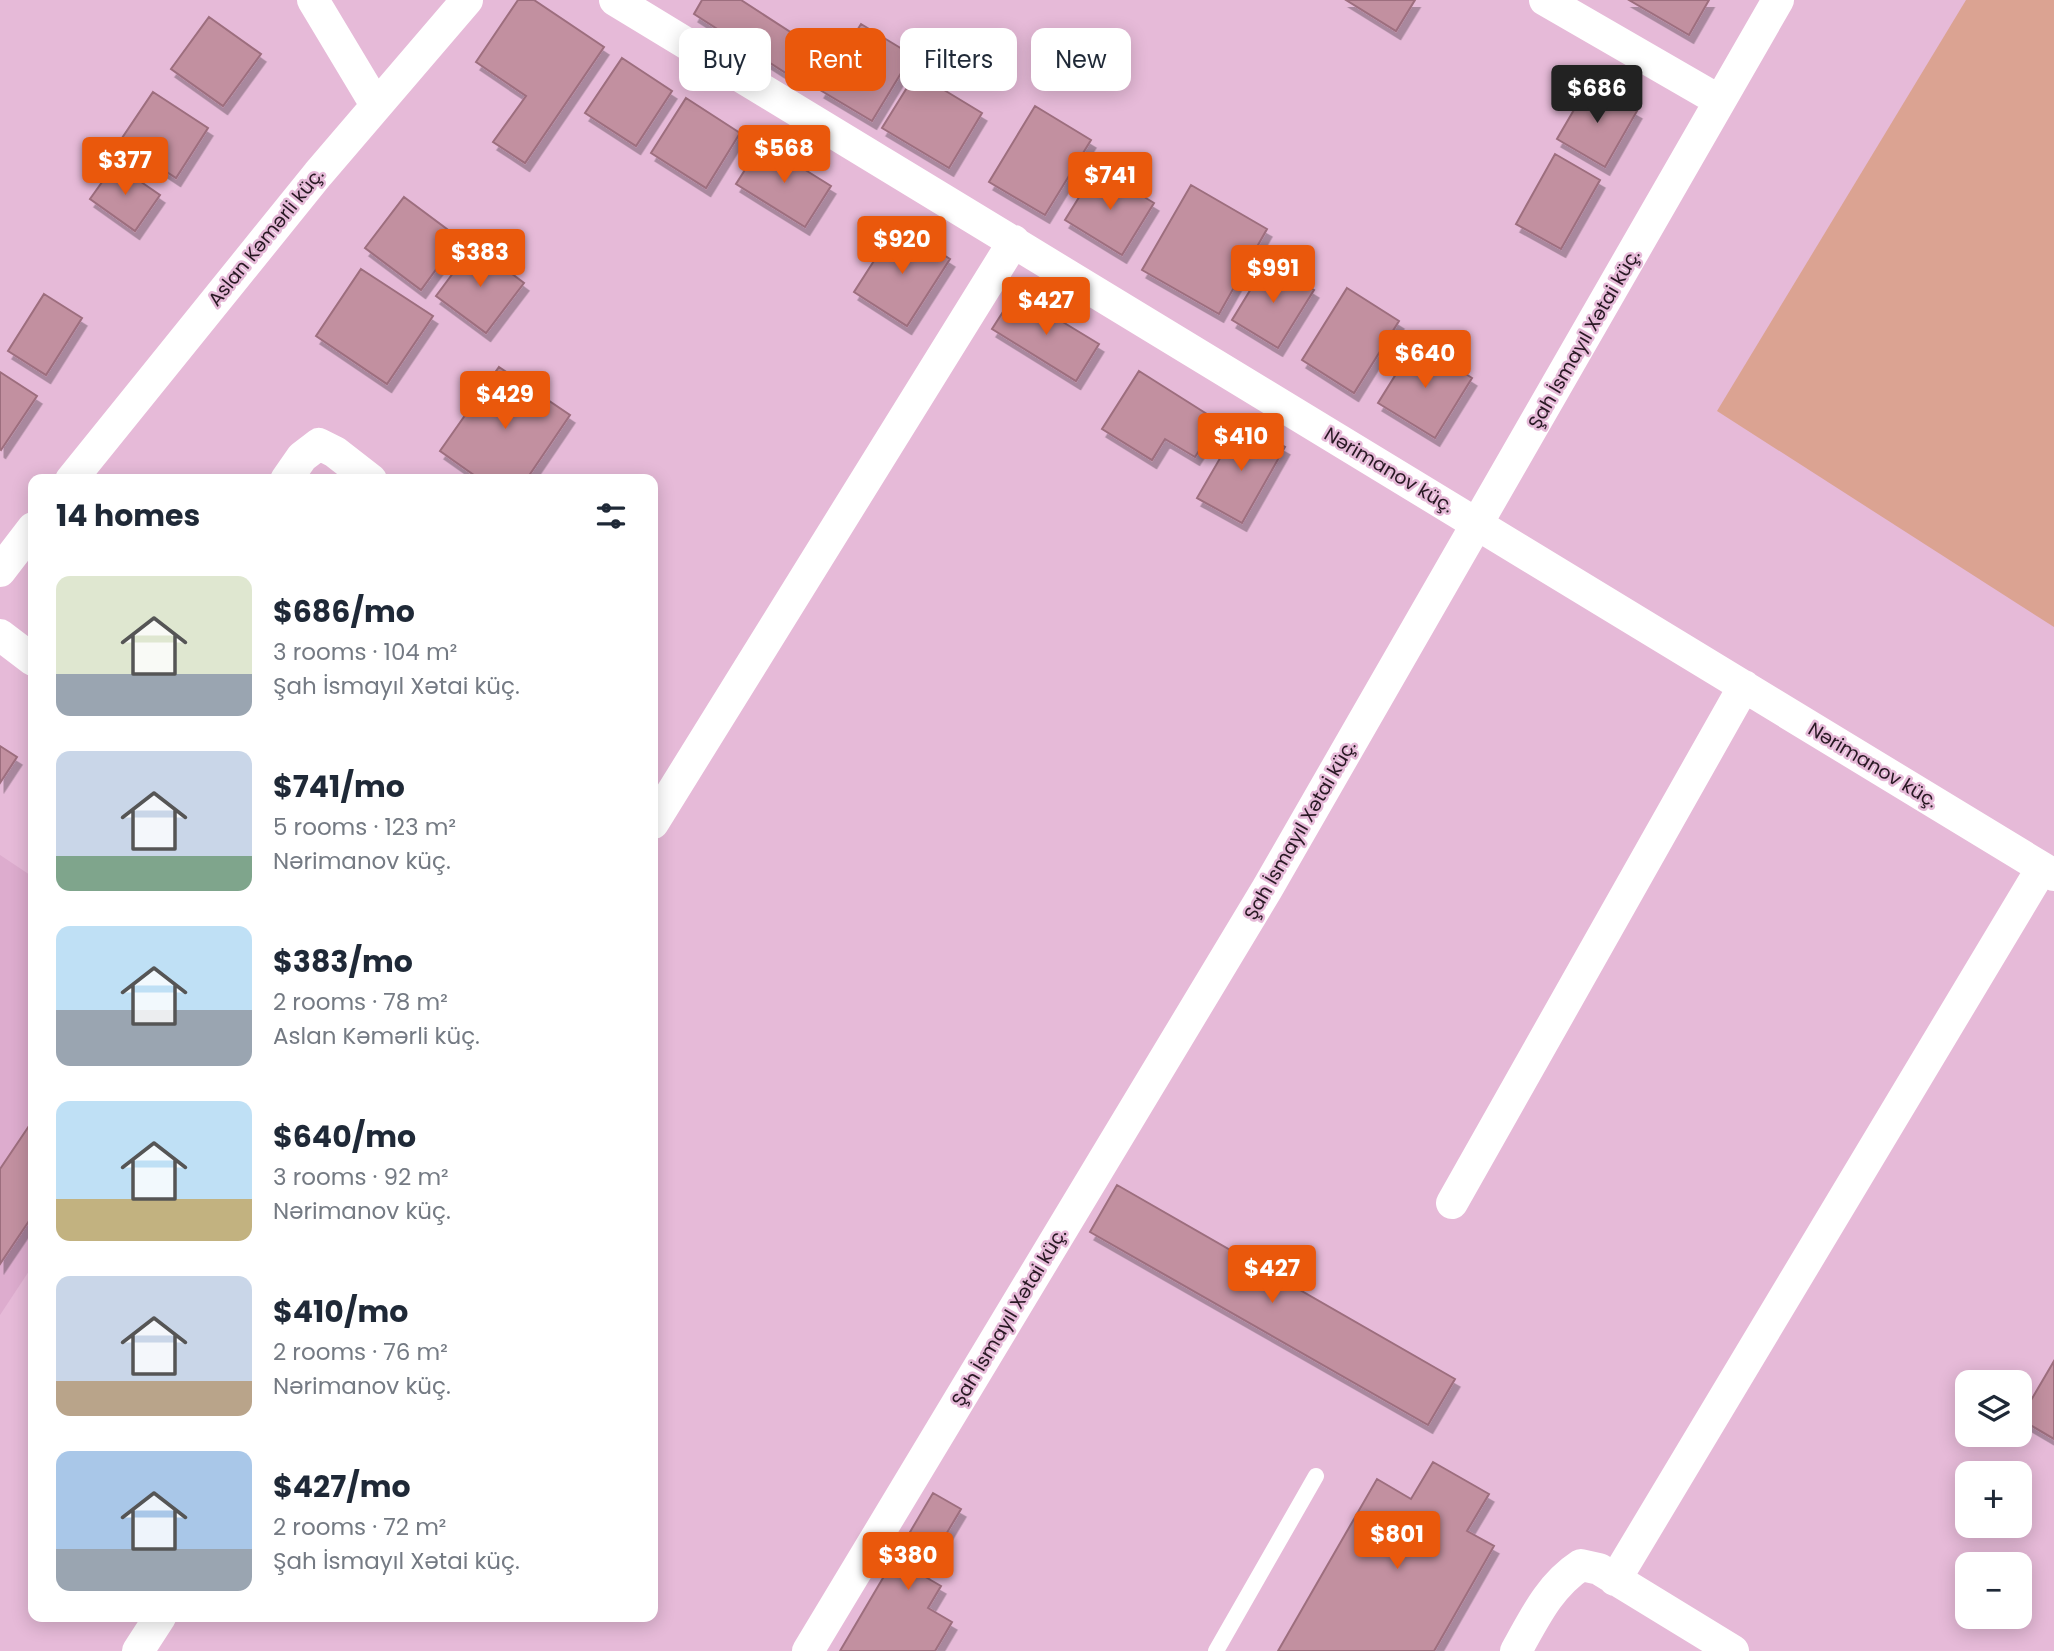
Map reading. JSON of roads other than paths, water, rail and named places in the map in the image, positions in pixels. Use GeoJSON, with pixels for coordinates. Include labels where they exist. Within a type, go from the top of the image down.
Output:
{"type":"FeatureCollection","features":[{"type":"Feature","properties":{"kind":"street"},"geometry":{"type":"LineString","coordinates":[[313,0],[376,105]]}},
{"type":"Feature","properties":{"kind":"street","name":"Aslan Kəmərli küç."},"geometry":{"type":"LineString","coordinates":[[76,474],[309,184],[467,0]]}},
{"type":"Feature","properties":{"kind":"street","name":"Nərimanov küç."},"geometry":{"type":"LineString","coordinates":[[615,0],[2048,872]]}},
{"type":"Feature","properties":{"kind":"street"},"geometry":{"type":"LineString","coordinates":[[1545,0],[1720,101]]}},
{"type":"Feature","properties":{"kind":"street","name":"Şah İsmayıl Xətai küç."},"geometry":{"type":"LineString","coordinates":[[808,1651],[1267,889],[1778,0]]}},
{"type":"Feature","properties":{"kind":"street"},"geometry":{"type":"LineString","coordinates":[[658,815],[1014,242]]}},
{"type":"Feature","properties":{"kind":"street"},"geometry":{"type":"LineString","coordinates":[[290,474],[302,457],[319,444],[335,452],[363,474]]}},
{"type":"Feature","properties":{"kind":"street"},"geometry":{"type":"LineString","coordinates":[[0,571],[28,535]]}},
{"type":"Feature","properties":{"kind":"street"},"geometry":{"type":"LineString","coordinates":[[0,635],[28,656]]}},
{"type":"Feature","properties":{"kind":"street"},"geometry":{"type":"LineString","coordinates":[[1452,1203],[1744,686]]}},
{"type":"Feature","properties":{"kind":"street"},"geometry":{"type":"LineString","coordinates":[[1615,1580],[2048,872]]}},
{"type":"Feature","properties":{"kind":"street"},"geometry":{"type":"LineString","coordinates":[[1516,1651],[1544,1600],[1564,1576],[1581,1565],[1599,1569],[1733,1651]]}},
{"type":"Feature","properties":{"kind":"street"},"geometry":{"type":"LineString","coordinates":[[138,1651],[157,1622]]}},
{"type":"Feature","properties":{"kind":"lane"},"geometry":{"type":"LineString","coordinates":[[1216,1651],[1315,1476]]}}]}
